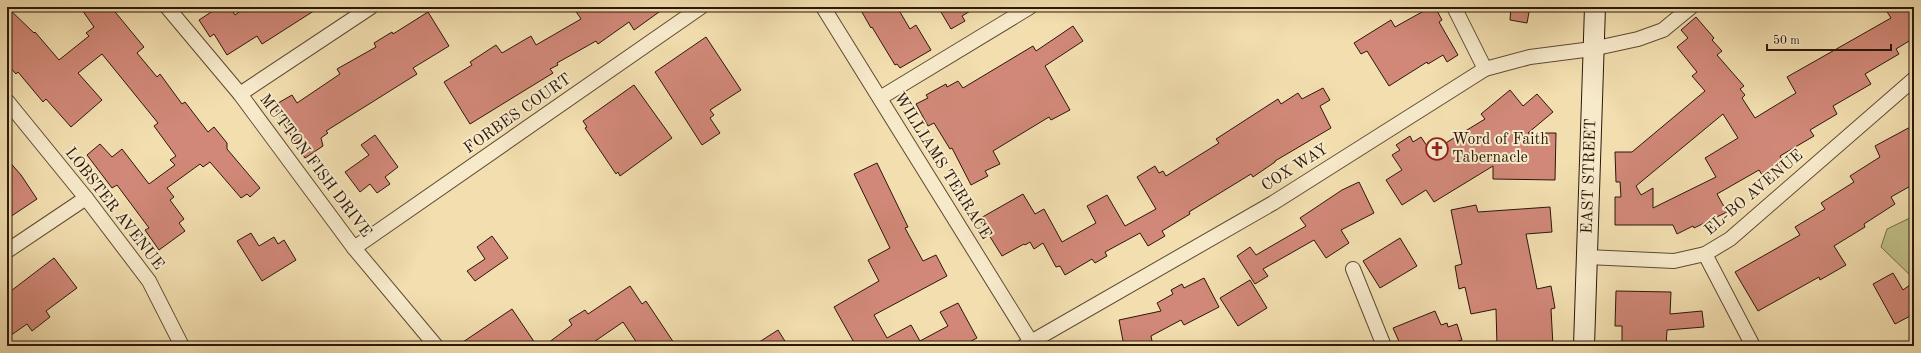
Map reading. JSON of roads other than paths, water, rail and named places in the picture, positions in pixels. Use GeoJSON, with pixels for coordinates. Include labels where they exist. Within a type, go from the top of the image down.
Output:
{"type":"FeatureCollection","features":[{"type":"Feature","properties":{"kind":"main road","name":"EAST STREET"},"geometry":{"type":"LineString","coordinates":[[1584,346],[1592,126],[1592,49],[1595,7]]}},
{"type":"Feature","properties":{"kind":"street","name":"MUTTON FISH DRIVE"},"geometry":{"type":"LineString","coordinates":[[167,7],[240,94],[354,248],[436,346]]}},
{"type":"Feature","properties":{"kind":"street"},"geometry":{"type":"LineString","coordinates":[[240,94],[371,7]]}},
{"type":"Feature","properties":{"kind":"street","name":"FORBES COURT"},"geometry":{"type":"LineString","coordinates":[[354,248],[701,7]]}},
{"type":"Feature","properties":{"kind":"street","name":"WILLIAMS TERRACE"},"geometry":{"type":"LineString","coordinates":[[823,7],[880,98],[1028,344]]}},
{"type":"Feature","properties":{"kind":"street"},"geometry":{"type":"LineString","coordinates":[[880,98],[1030,7]]}},
{"type":"Feature","properties":{"kind":"street"},"geometry":{"type":"LineString","coordinates":[[1454,7],[1485,69]]}},
{"type":"Feature","properties":{"kind":"street","name":"COX WAY"},"geometry":{"type":"LineString","coordinates":[[1028,344],[1273,203],[1485,69],[1530,57],[1592,49],[1638,39],[1663,30],[1691,7]]}},
{"type":"Feature","properties":{"kind":"street","name":"EL-BO AVENUE"},"geometry":{"type":"LineString","coordinates":[[1587,257],[1674,261],[1705,254],[1730,239],[1914,79]]}},
{"type":"Feature","properties":{"kind":"street","name":"LOBSTER AVENUE"},"geometry":{"type":"LineString","coordinates":[[7,101],[86,198],[149,281],[182,346]]}},
{"type":"Feature","properties":{"kind":"street"},"geometry":{"type":"LineString","coordinates":[[7,250],[86,198]]}},
{"type":"Feature","properties":{"kind":"street"},"geometry":{"type":"LineString","coordinates":[[1705,254],[1752,346]]}},
{"type":"Feature","properties":{"kind":"street"},"geometry":{"type":"LineString","coordinates":[[1353,269],[1384,346]]}},
{"type":"Feature","properties":{"kind":"place","name":"Word of Faith Tabernacle"},"geometry":{"type":"Point","coordinates":[1437,149]}}]}
